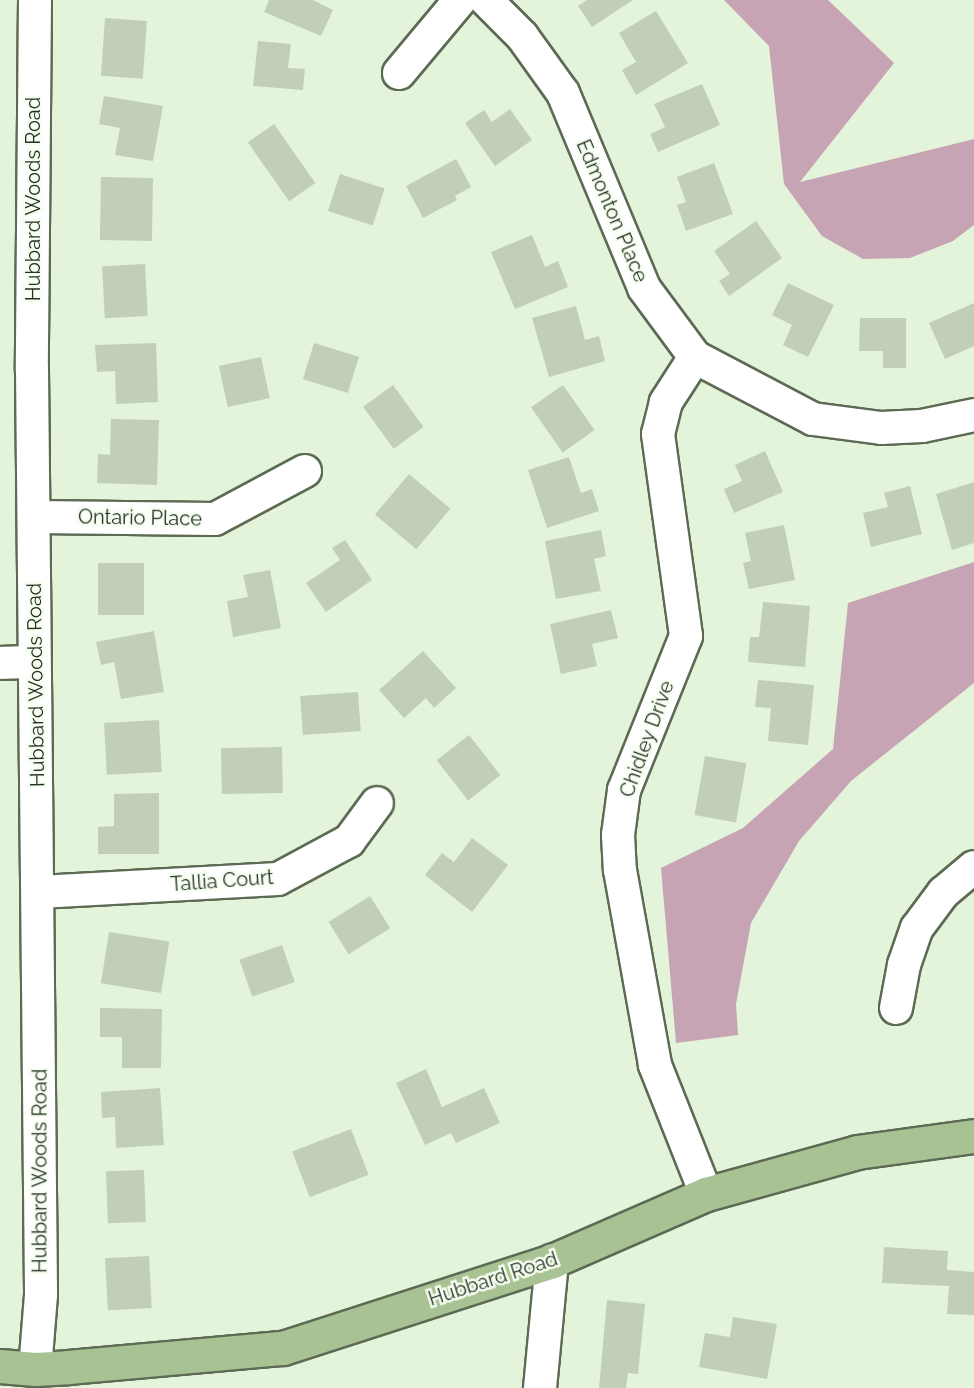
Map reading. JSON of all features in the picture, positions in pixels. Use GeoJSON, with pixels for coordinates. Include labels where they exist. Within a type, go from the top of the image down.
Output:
{"type":"FeatureCollection","features":[{"type":"Feature","properties":{"kind":"main road","name":"Hubbard Road"},"geometry":{"type":"LineString","coordinates":[[0,1366],[35,1369],[283,1347],[552,1261],[706,1194],[857,1152],[974,1136]]}},
{"type":"Feature","properties":{"kind":"street","name":"Hubbard Woods Road"},"geometry":{"type":"LineString","coordinates":[[34,0],[32,370],[35,517],[34,662],[39,892],[41,1294],[35,1369]]}},
{"type":"Feature","properties":{"kind":"street"},"geometry":{"type":"LineString","coordinates":[[399,73],[460,0]]}},
{"type":"Feature","properties":{"kind":"street","name":"Edmonton Place"},"geometry":{"type":"LineString","coordinates":[[486,0],[522,36],[563,93],[644,288],[695,357],[813,418],[881,428],[922,426],[974,416]]}},
{"type":"Feature","properties":{"kind":"street","name":"Chidley Drive"},"geometry":{"type":"LineString","coordinates":[[695,357],[666,402],[658,434],[686,636],[624,790],[618,835],[620,870],[655,1065],[706,1194]]}},
{"type":"Feature","properties":{"kind":"street","name":"Ontario Place"},"geometry":{"type":"LineString","coordinates":[[35,517],[215,519],[305,471]]}},
{"type":"Feature","properties":{"kind":"street"},"geometry":{"type":"LineString","coordinates":[[0,663],[34,662]]}},
{"type":"Feature","properties":{"kind":"street","name":"Tallia Court"},"geometry":{"type":"LineString","coordinates":[[39,892],[278,879],[348,841],[377,803]]}},
{"type":"Feature","properties":{"kind":"street"},"geometry":{"type":"LineString","coordinates":[[896,1008],[904,965],[917,928],[943,893],[974,867]]}},
{"type":"Feature","properties":{"kind":"street"},"geometry":{"type":"LineString","coordinates":[[540,1388],[552,1261]]}},
{"type":"Feature","properties":{"kind":"shaded area"},"geometry":{"type":"Polygon","coordinates":[[[724,0],[828,0],[894,63],[800,182],[974,139],[974,225],[953,241],[910,258],[863,259],[822,236],[784,184],[769,46],[724,0]]]}},
{"type":"Feature","properties":{"kind":"shaded area"},"geometry":{"type":"Polygon","coordinates":[[[974,562],[974,683],[851,781],[799,841],[751,923],[736,1004],[738,1035],[676,1043],[661,868],[743,828],[833,749],[848,603],[974,562]]]}},
{"type":"Feature","properties":{"kind":"building"},"geometry":{"type":"Polygon","coordinates":[[[269,0],[313,0],[333,10],[321,36],[264,12],[269,0]]]}},
{"type":"Feature","properties":{"kind":"building"},"geometry":{"type":"Polygon","coordinates":[[[587,0],[633,0],[592,27],[578,6],[587,0]]]}},
{"type":"Feature","properties":{"kind":"building"},"geometry":{"type":"Polygon","coordinates":[[[656,11],[688,63],[636,95],[622,70],[636,62],[619,33],[656,11]]]}},
{"type":"Feature","properties":{"kind":"building"},"geometry":{"type":"Polygon","coordinates":[[[105,18],[147,21],[143,79],[101,76],[105,18]]]}},
{"type":"Feature","properties":{"kind":"building"},"geometry":{"type":"Polygon","coordinates":[[[258,41],[291,44],[288,68],[305,69],[303,90],[253,86],[258,41]]]}},
{"type":"Feature","properties":{"kind":"building"},"geometry":{"type":"Polygon","coordinates":[[[702,84],[720,125],[658,152],[650,134],[665,127],[654,104],[702,84]]]}},
{"type":"Feature","properties":{"kind":"building"},"geometry":{"type":"Polygon","coordinates":[[[104,96],[163,106],[153,161],[115,155],[120,128],[99,124],[104,96]]]}},
{"type":"Feature","properties":{"kind":"building"},"geometry":{"type":"Polygon","coordinates":[[[510,109],[532,140],[495,166],[465,123],[484,110],[492,122],[510,109]]]}},
{"type":"Feature","properties":{"kind":"building"},"geometry":{"type":"Polygon","coordinates":[[[274,124],[315,183],[289,201],[248,142],[274,124]]]}},
{"type":"Feature","properties":{"kind":"building"},"geometry":{"type":"Polygon","coordinates":[[[456,159],[471,187],[455,196],[457,200],[423,218],[406,186],[456,159]]]}},
{"type":"Feature","properties":{"kind":"building"},"geometry":{"type":"Polygon","coordinates":[[[714,163],[733,214],[686,231],[677,205],[686,202],[677,177],[714,163]]]}},
{"type":"Feature","properties":{"kind":"building"},"geometry":{"type":"Polygon","coordinates":[[[340,174],[385,189],[373,226],[328,211],[340,174]]]}},
{"type":"Feature","properties":{"kind":"building"},"geometry":{"type":"Polygon","coordinates":[[[101,177],[153,178],[152,241],[100,240],[101,177]]]}},
{"type":"Feature","properties":{"kind":"building"},"geometry":{"type":"Polygon","coordinates":[[[756,221],[782,258],[729,296],[719,281],[730,274],[714,251],[756,221]]]}},
{"type":"Feature","properties":{"kind":"building"},"geometry":{"type":"Polygon","coordinates":[[[532,235],[545,267],[558,261],[568,287],[515,309],[491,252],[532,235]]]}},
{"type":"Feature","properties":{"kind":"building"},"geometry":{"type":"Polygon","coordinates":[[[145,264],[148,316],[105,318],[102,266],[145,264]]]}},
{"type":"Feature","properties":{"kind":"building"},"geometry":{"type":"Polygon","coordinates":[[[788,283],[834,305],[808,357],[783,345],[792,325],[772,315],[788,283]]]}},
{"type":"Feature","properties":{"kind":"building"},"geometry":{"type":"Polygon","coordinates":[[[974,303],[974,346],[945,359],[929,323],[974,303]]]}},
{"type":"Feature","properties":{"kind":"building"},"geometry":{"type":"Polygon","coordinates":[[[576,306],[585,340],[599,336],[605,361],[549,377],[532,318],[576,306]]]}},
{"type":"Feature","properties":{"kind":"building"},"geometry":{"type":"Polygon","coordinates":[[[860,318],[906,318],[906,368],[883,368],[883,351],[859,351],[860,318]]]}},
{"type":"Feature","properties":{"kind":"building"},"geometry":{"type":"Polygon","coordinates":[[[156,343],[158,402],[116,404],[115,371],[97,372],[95,345],[156,343]]]}},
{"type":"Feature","properties":{"kind":"building"},"geometry":{"type":"Polygon","coordinates":[[[314,343],[359,357],[348,393],[303,379],[314,343]]]}},
{"type":"Feature","properties":{"kind":"building"},"geometry":{"type":"Polygon","coordinates":[[[261,357],[270,398],[228,407],[219,366],[261,357]]]}},
{"type":"Feature","properties":{"kind":"building"},"geometry":{"type":"Polygon","coordinates":[[[393,385],[424,427],[394,449],[363,407],[393,385]]]}},
{"type":"Feature","properties":{"kind":"building"},"geometry":{"type":"Polygon","coordinates":[[[563,385],[595,430],[563,452],[531,407],[563,385]]]}},
{"type":"Feature","properties":{"kind":"building"},"geometry":{"type":"Polygon","coordinates":[[[111,419],[159,420],[157,485],[97,483],[98,454],[110,455],[111,419]]]}},
{"type":"Feature","properties":{"kind":"building"},"geometry":{"type":"Polygon","coordinates":[[[765,451],[783,492],[734,513],[724,489],[742,481],[735,465],[765,451]]]}},
{"type":"Feature","properties":{"kind":"building"},"geometry":{"type":"Polygon","coordinates":[[[569,457],[581,493],[592,489],[599,511],[547,528],[528,470],[569,457]]]}},
{"type":"Feature","properties":{"kind":"building"},"geometry":{"type":"Polygon","coordinates":[[[409,474],[450,509],[416,549],[375,515],[409,474]]]}},
{"type":"Feature","properties":{"kind":"building"},"geometry":{"type":"Polygon","coordinates":[[[974,482],[974,543],[952,550],[936,494],[974,482]]]}},
{"type":"Feature","properties":{"kind":"building"},"geometry":{"type":"Polygon","coordinates":[[[910,486],[922,534],[871,547],[863,513],[888,507],[884,493],[910,486]]]}},
{"type":"Feature","properties":{"kind":"building"},"geometry":{"type":"Polygon","coordinates":[[[784,525],[795,580],[749,589],[743,563],[751,561],[745,533],[784,525]]]}},
{"type":"Feature","properties":{"kind":"building"},"geometry":{"type":"Polygon","coordinates":[[[601,530],[606,556],[594,559],[601,591],[556,599],[545,541],[601,530]]]}},
{"type":"Feature","properties":{"kind":"building"},"geometry":{"type":"Polygon","coordinates":[[[345,540],[372,580],[326,612],[306,583],[340,560],[332,548],[345,540]]]}},
{"type":"Feature","properties":{"kind":"building"},"geometry":{"type":"Polygon","coordinates":[[[98,563],[144,563],[144,615],[98,615],[98,563]]]}},
{"type":"Feature","properties":{"kind":"building"},"geometry":{"type":"Polygon","coordinates":[[[270,570],[281,628],[233,637],[227,601],[248,597],[243,575],[270,570]]]}},
{"type":"Feature","properties":{"kind":"building"},"geometry":{"type":"Polygon","coordinates":[[[763,602],[810,606],[805,667],[748,662],[750,637],[759,637],[763,602]]]}},
{"type":"Feature","properties":{"kind":"building"},"geometry":{"type":"Polygon","coordinates":[[[611,610],[618,638],[592,644],[597,666],[561,674],[550,624],[611,610]]]}},
{"type":"Feature","properties":{"kind":"building"},"geometry":{"type":"Polygon","coordinates":[[[154,631],[164,692],[121,699],[114,662],[101,665],[96,642],[154,631]]]}},
{"type":"Feature","properties":{"kind":"building"},"geometry":{"type":"Polygon","coordinates":[[[423,651],[456,688],[434,708],[426,698],[404,718],[379,690],[423,651]]]}},
{"type":"Feature","properties":{"kind":"building"},"geometry":{"type":"Polygon","coordinates":[[[758,680],[814,685],[808,745],[768,741],[771,708],[755,707],[758,680]]]}},
{"type":"Feature","properties":{"kind":"building"},"geometry":{"type":"Polygon","coordinates":[[[358,692],[361,731],[303,735],[300,696],[358,692]]]}},
{"type":"Feature","properties":{"kind":"building"},"geometry":{"type":"Polygon","coordinates":[[[159,720],[162,772],[107,775],[104,723],[159,720]]]}},
{"type":"Feature","properties":{"kind":"building"},"geometry":{"type":"Polygon","coordinates":[[[469,735],[500,775],[468,800],[437,760],[469,735]]]}},
{"type":"Feature","properties":{"kind":"building"},"geometry":{"type":"Polygon","coordinates":[[[282,747],[283,793],[222,794],[221,748],[282,747]]]}},
{"type":"Feature","properties":{"kind":"building"},"geometry":{"type":"Polygon","coordinates":[[[705,756],[746,763],[736,822],[695,815],[705,756]]]}},
{"type":"Feature","properties":{"kind":"building"},"geometry":{"type":"Polygon","coordinates":[[[159,793],[159,854],[98,854],[98,827],[114,826],[114,794],[159,793]]]}},
{"type":"Feature","properties":{"kind":"building"},"geometry":{"type":"Polygon","coordinates":[[[472,838],[508,865],[472,912],[425,875],[442,853],[454,862],[472,838]]]}},
{"type":"Feature","properties":{"kind":"building"},"geometry":{"type":"Polygon","coordinates":[[[370,896],[390,928],[349,954],[328,922],[370,896]]]}},
{"type":"Feature","properties":{"kind":"building"},"geometry":{"type":"Polygon","coordinates":[[[109,932],[169,942],[161,993],[101,983],[109,932]]]}},
{"type":"Feature","properties":{"kind":"building"},"geometry":{"type":"Polygon","coordinates":[[[282,945],[295,982],[252,997],[239,960],[282,945]]]}},
{"type":"Feature","properties":{"kind":"building"},"geometry":{"type":"Polygon","coordinates":[[[100,1008],[162,1009],[161,1068],[122,1068],[122,1037],[100,1037],[100,1008]]]}},
{"type":"Feature","properties":{"kind":"building"},"geometry":{"type":"Polygon","coordinates":[[[426,1069],[442,1107],[484,1088],[500,1123],[456,1143],[451,1133],[425,1145],[396,1083],[426,1069]]]}},
{"type":"Feature","properties":{"kind":"building"},"geometry":{"type":"Polygon","coordinates":[[[160,1088],[164,1145],[116,1148],[115,1117],[102,1118],[101,1092],[160,1088]]]}},
{"type":"Feature","properties":{"kind":"building"},"geometry":{"type":"Polygon","coordinates":[[[351,1129],[369,1175],[310,1197],[292,1152],[351,1129]]]}},
{"type":"Feature","properties":{"kind":"building"},"geometry":{"type":"Polygon","coordinates":[[[144,1170],[146,1222],[108,1223],[106,1171],[144,1170]]]}},
{"type":"Feature","properties":{"kind":"building"},"geometry":{"type":"Polygon","coordinates":[[[884,1247],[948,1251],[947,1270],[974,1272],[974,1315],[947,1314],[949,1286],[882,1283],[884,1247]]]}},
{"type":"Feature","properties":{"kind":"building"},"geometry":{"type":"Polygon","coordinates":[[[149,1256],[152,1308],[108,1310],[105,1258],[149,1256]]]}},
{"type":"Feature","properties":{"kind":"building"},"geometry":{"type":"Polygon","coordinates":[[[607,1300],[645,1304],[638,1374],[628,1373],[626,1388],[599,1388],[607,1300]]]}},
{"type":"Feature","properties":{"kind":"building"},"geometry":{"type":"Polygon","coordinates":[[[733,1317],[777,1324],[767,1379],[699,1367],[705,1333],[730,1337],[733,1317]]]}}]}
